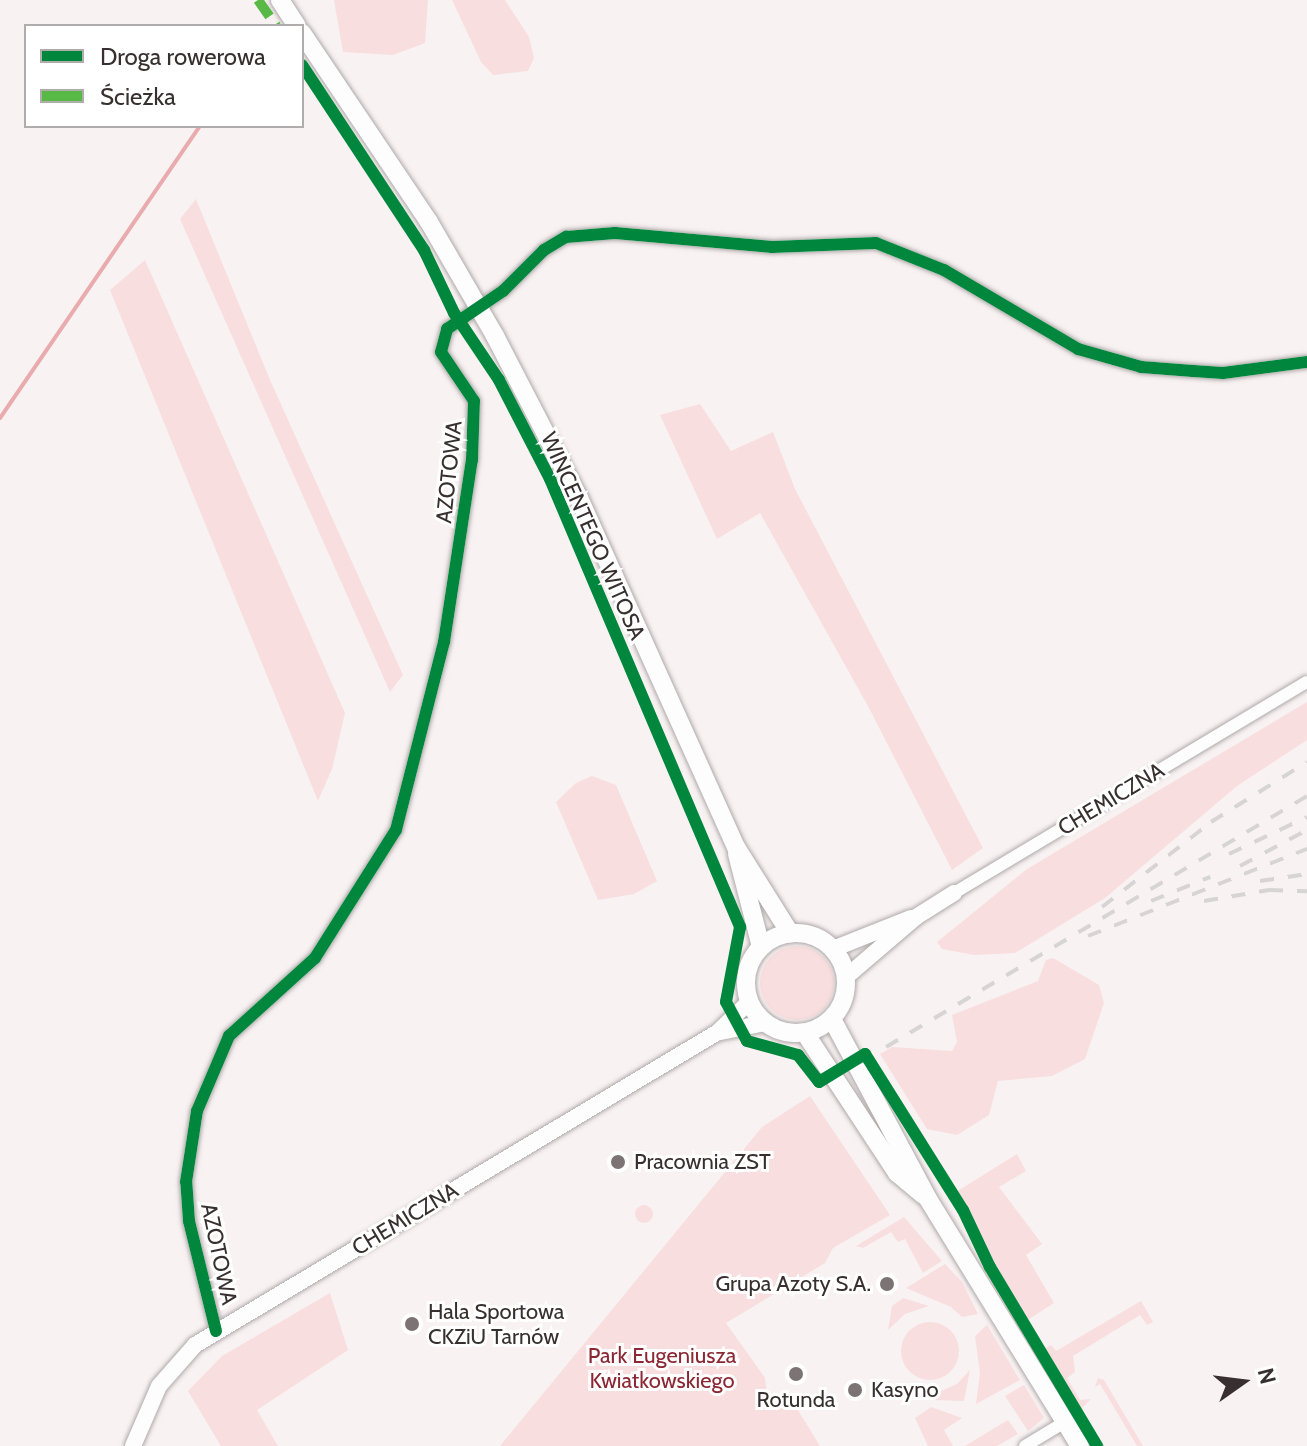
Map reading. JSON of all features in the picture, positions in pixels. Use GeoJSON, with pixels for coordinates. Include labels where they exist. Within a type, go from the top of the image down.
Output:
{"type":"FeatureCollection","features":[{"type":"Feature","properties":{"kind":"main road"},"geometry":{"type":"LineString","coordinates":[[280,0],[296,24]]}},
{"type":"Feature","properties":{"kind":"main road","name":"WINCENTEGO WITOSA"},"geometry":{"type":"LineString","coordinates":[[304,36],[479,306],[579,498],[736,847],[790,933]]}},
{"type":"Feature","properties":{"kind":"main road","name":"WINCENTEGO WITOSA"},"geometry":{"type":"LineString","coordinates":[[736,847],[761,947]]}},
{"type":"Feature","properties":{"kind":"main road"},"geometry":{"type":"LineString","coordinates":[[790,933],[809,935],[833,949],[846,977],[844,1000],[832,1019],[805,1033],[783,1032],[765,1023],[749,1002],[749,967],[761,947],[790,933]]}},
{"type":"Feature","properties":{"kind":"main road"},"geometry":{"type":"LineString","coordinates":[[832,1019],[928,1199],[1080,1446]]}},
{"type":"Feature","properties":{"kind":"main road"},"geometry":{"type":"LineString","coordinates":[[805,1033],[897,1173],[928,1199]]}},
{"type":"Feature","properties":{"kind":"street","name":"AZOTOWA"},"geometry":{"type":"LineString","coordinates":[[216,1331],[189,1221],[186,1182],[197,1111],[229,1036],[315,958],[396,830],[444,642],[474,447],[474,401],[446,365],[443,336],[503,291],[544,250],[566,237],[592,232],[772,247],[876,243],[944,270],[1078,349],[1141,367],[1223,373],[1307,362]]}},
{"type":"Feature","properties":{"kind":"street","name":"CHEMICZNA"},"geometry":{"type":"LineString","coordinates":[[846,977],[916,917],[1307,682]]}},
{"type":"Feature","properties":{"kind":"street","name":"CHEMICZNA"},"geometry":{"type":"LineString","coordinates":[[833,949],[916,917]]}},
{"type":"Feature","properties":{"kind":"street","name":"CHEMICZNA"},"geometry":{"type":"LineString","coordinates":[[133,1446],[159,1386],[176,1363],[216,1331],[718,1032],[749,1002]]}},
{"type":"Feature","properties":{"kind":"street","name":"CHEMICZNA"},"geometry":{"type":"LineString","coordinates":[[718,1032],[765,1023]]}},
{"type":"Feature","properties":{"kind":"street"},"geometry":{"type":"LineString","coordinates":[[1025,1446],[1065,1422]]}},
{"type":"Feature","properties":{"kind":"green space"},"geometry":{"type":"Polygon","coordinates":[[[334,0],[428,0],[425,43],[393,55],[343,52],[334,0]]]}},
{"type":"Feature","properties":{"kind":"green space"},"geometry":{"type":"Polygon","coordinates":[[[452,0],[505,0],[529,37],[534,58],[528,71],[493,75],[481,62],[452,0]]]}},
{"type":"Feature","properties":{"kind":"green space"},"geometry":{"type":"Polygon","coordinates":[[[196,199],[270,380],[403,675],[390,692],[180,219],[196,199]]]}},
{"type":"Feature","properties":{"kind":"green space"},"geometry":{"type":"Polygon","coordinates":[[[145,260],[345,713],[332,769],[318,801],[110,290],[145,260]]]}},
{"type":"Feature","properties":{"kind":"green space"},"geometry":{"type":"Polygon","coordinates":[[[700,404],[731,451],[773,432],[795,489],[983,848],[952,870],[869,708],[760,513],[717,539],[660,415],[700,404]]]}},
{"type":"Feature","properties":{"kind":"green space"},"geometry":{"type":"Polygon","coordinates":[[[1307,702],[1307,740],[1237,786],[1105,898],[1015,953],[974,955],[942,949],[937,942],[1027,869],[1307,702]]]}},
{"type":"Feature","properties":{"kind":"green space"},"geometry":{"type":"Polygon","coordinates":[[[592,776],[616,785],[657,881],[634,894],[598,900],[556,802],[576,783],[592,776]]]}},
{"type":"Feature","properties":{"kind":"green space"},"geometry":{"type":"Polygon","coordinates":[[[797,946],[811,949],[823,957],[831,969],[834,983],[831,997],[823,1009],[811,1017],[797,1020],[783,1017],[771,1009],[763,997],[760,983],[763,969],[771,957],[783,949],[797,946]]]}},
{"type":"Feature","properties":{"kind":"green space"},"geometry":{"type":"Polygon","coordinates":[[[1053,958],[1099,985],[1104,1003],[1085,1059],[1052,1076],[998,1081],[989,1115],[957,1135],[927,1129],[880,1054],[892,1047],[952,1051],[957,1042],[952,1015],[1038,981],[1046,960],[1053,958]]]}},
{"type":"Feature","properties":{"kind":"green space","name":"Park Eugeniusza Kwiatkowskiego"},"geometry":{"type":"Polygon","coordinates":[[[810,1096],[890,1215],[833,1248],[825,1263],[726,1323],[765,1378],[767,1396],[779,1404],[793,1402],[820,1446],[500,1446],[762,1127],[810,1096]]]}},
{"type":"Feature","properties":{"kind":"green space"},"geometry":{"type":"Polygon","coordinates":[[[1017,1154],[1026,1171],[999,1187],[1042,1244],[1026,1255],[1054,1303],[1026,1321],[956,1192],[1017,1154]]]}},
{"type":"Feature","properties":{"kind":"green space"},"geometry":{"type":"Polygon","coordinates":[[[644,1205],[653,1214],[644,1223],[635,1214],[644,1205]]]}},
{"type":"Feature","properties":{"kind":"green space"},"geometry":{"type":"Polygon","coordinates":[[[904,1217],[942,1261],[923,1273],[905,1239],[898,1242],[891,1232],[863,1248],[856,1246],[904,1217]]]}},
{"type":"Feature","properties":{"kind":"green space"},"geometry":{"type":"Polygon","coordinates":[[[945,1264],[962,1282],[978,1314],[962,1317],[951,1307],[906,1288],[945,1264]]]}},
{"type":"Feature","properties":{"kind":"green space"},"geometry":{"type":"Polygon","coordinates":[[[330,1293],[348,1350],[257,1410],[278,1446],[221,1446],[188,1391],[222,1356],[330,1293]]]}},
{"type":"Feature","properties":{"kind":"green space"},"geometry":{"type":"Polygon","coordinates":[[[903,1298],[929,1306],[905,1314],[888,1330],[892,1306],[903,1298]]]}},
{"type":"Feature","properties":{"kind":"green space"},"geometry":{"type":"Polygon","coordinates":[[[1141,1301],[1153,1322],[1147,1325],[1140,1315],[1073,1356],[1075,1372],[1067,1378],[1080,1400],[1091,1399],[1079,1411],[1043,1350],[1051,1345],[1056,1351],[1141,1301]]]}},
{"type":"Feature","properties":{"kind":"green space"},"geometry":{"type":"Polygon","coordinates":[[[930,1322],[950,1331],[959,1351],[950,1371],[930,1380],[910,1371],[901,1351],[910,1331],[930,1322]]]}},
{"type":"Feature","properties":{"kind":"green space"},"geometry":{"type":"Polygon","coordinates":[[[987,1325],[1020,1380],[976,1404],[980,1373],[975,1336],[987,1325]]]}},
{"type":"Feature","properties":{"kind":"green space"},"geometry":{"type":"Polygon","coordinates":[[[970,1370],[964,1401],[933,1400],[930,1396],[957,1384],[970,1370]]]}},
{"type":"Feature","properties":{"kind":"green space"},"geometry":{"type":"Polygon","coordinates":[[[1098,1378],[1104,1380],[1143,1446],[1137,1446],[1100,1384],[1095,1387],[1098,1378]]]}},
{"type":"Feature","properties":{"kind":"green space"},"geometry":{"type":"Polygon","coordinates":[[[1024,1385],[1044,1418],[1028,1431],[1005,1396],[1024,1385]]]}},
{"type":"Feature","properties":{"kind":"green space"},"geometry":{"type":"Polygon","coordinates":[[[931,1407],[962,1418],[944,1430],[953,1446],[928,1446],[915,1418],[931,1407]]]}},
{"type":"Feature","properties":{"kind":"green space"},"geometry":{"type":"Polygon","coordinates":[[[1008,1420],[1018,1434],[997,1446],[965,1446],[1008,1420]]]}},
{"type":"Feature","properties":{"kind":"waterway"},"geometry":{"type":"LineString","coordinates":[[0,418],[199,128]]}},
{"type":"Feature","properties":{"kind":"railway"},"geometry":{"type":"LineString","coordinates":[[1102,907],[1211,822],[1307,762]]}},
{"type":"Feature","properties":{"kind":"railway"},"geometry":{"type":"LineString","coordinates":[[886,1047],[1307,796]]}},
{"type":"Feature","properties":{"kind":"railway"},"geometry":{"type":"LineString","coordinates":[[1229,854],[1307,817]]}},
{"type":"Feature","properties":{"kind":"railway"},"geometry":{"type":"LineString","coordinates":[[1240,866],[1307,830]]}},
{"type":"Feature","properties":{"kind":"railway"},"geometry":{"type":"LineString","coordinates":[[1088,936],[1307,849]]}},
{"type":"Feature","properties":{"kind":"railway"},"geometry":{"type":"LineString","coordinates":[[1260,881],[1307,874]]}},
{"type":"Feature","properties":{"kind":"railway"},"geometry":{"type":"LineString","coordinates":[[1151,901],[1210,877]]}},
{"type":"Feature","properties":{"kind":"railway"},"geometry":{"type":"LineString","coordinates":[[1204,901],[1269,890],[1307,891]]}},
{"type":"Feature","properties":{"kind":"marked path"},"geometry":{"type":"LineString","coordinates":[[258,0],[275,24]]}},
{"type":"Feature","properties":{"kind":"cycle path"},"geometry":{"type":"LineString","coordinates":[[304,68],[424,250],[454,313],[499,380],[550,479],[740,927],[726,1002],[747,1041],[798,1055],[819,1082],[865,1054],[963,1210],[990,1267],[1097,1446]]}},
{"type":"Feature","properties":{"kind":"cycle path"},"geometry":{"type":"LineString","coordinates":[[216,1331],[189,1221],[186,1182],[197,1111],[229,1036],[315,958],[396,830],[444,642],[472,460],[474,401],[441,352],[447,329],[503,291],[544,250],[566,237],[615,233],[772,247],[876,243],[944,270],[1078,349],[1141,367],[1223,373],[1307,362]]}},
{"type":"Feature","properties":{"kind":"place","name":"Pracownia ZST"},"geometry":{"type":"Point","coordinates":[618,1162]}},
{"type":"Feature","properties":{"kind":"place","name":"Grupa Azoty S.A."},"geometry":{"type":"Point","coordinates":[887,1284]}},
{"type":"Feature","properties":{"kind":"place","name":"Hala Sportowa CKZiU Tarnów"},"geometry":{"type":"Point","coordinates":[412,1324]}},
{"type":"Feature","properties":{"kind":"place","name":"Rotunda"},"geometry":{"type":"Point","coordinates":[796,1374]}},
{"type":"Feature","properties":{"kind":"place","name":"Kasyno"},"geometry":{"type":"Point","coordinates":[855,1390]}}]}
